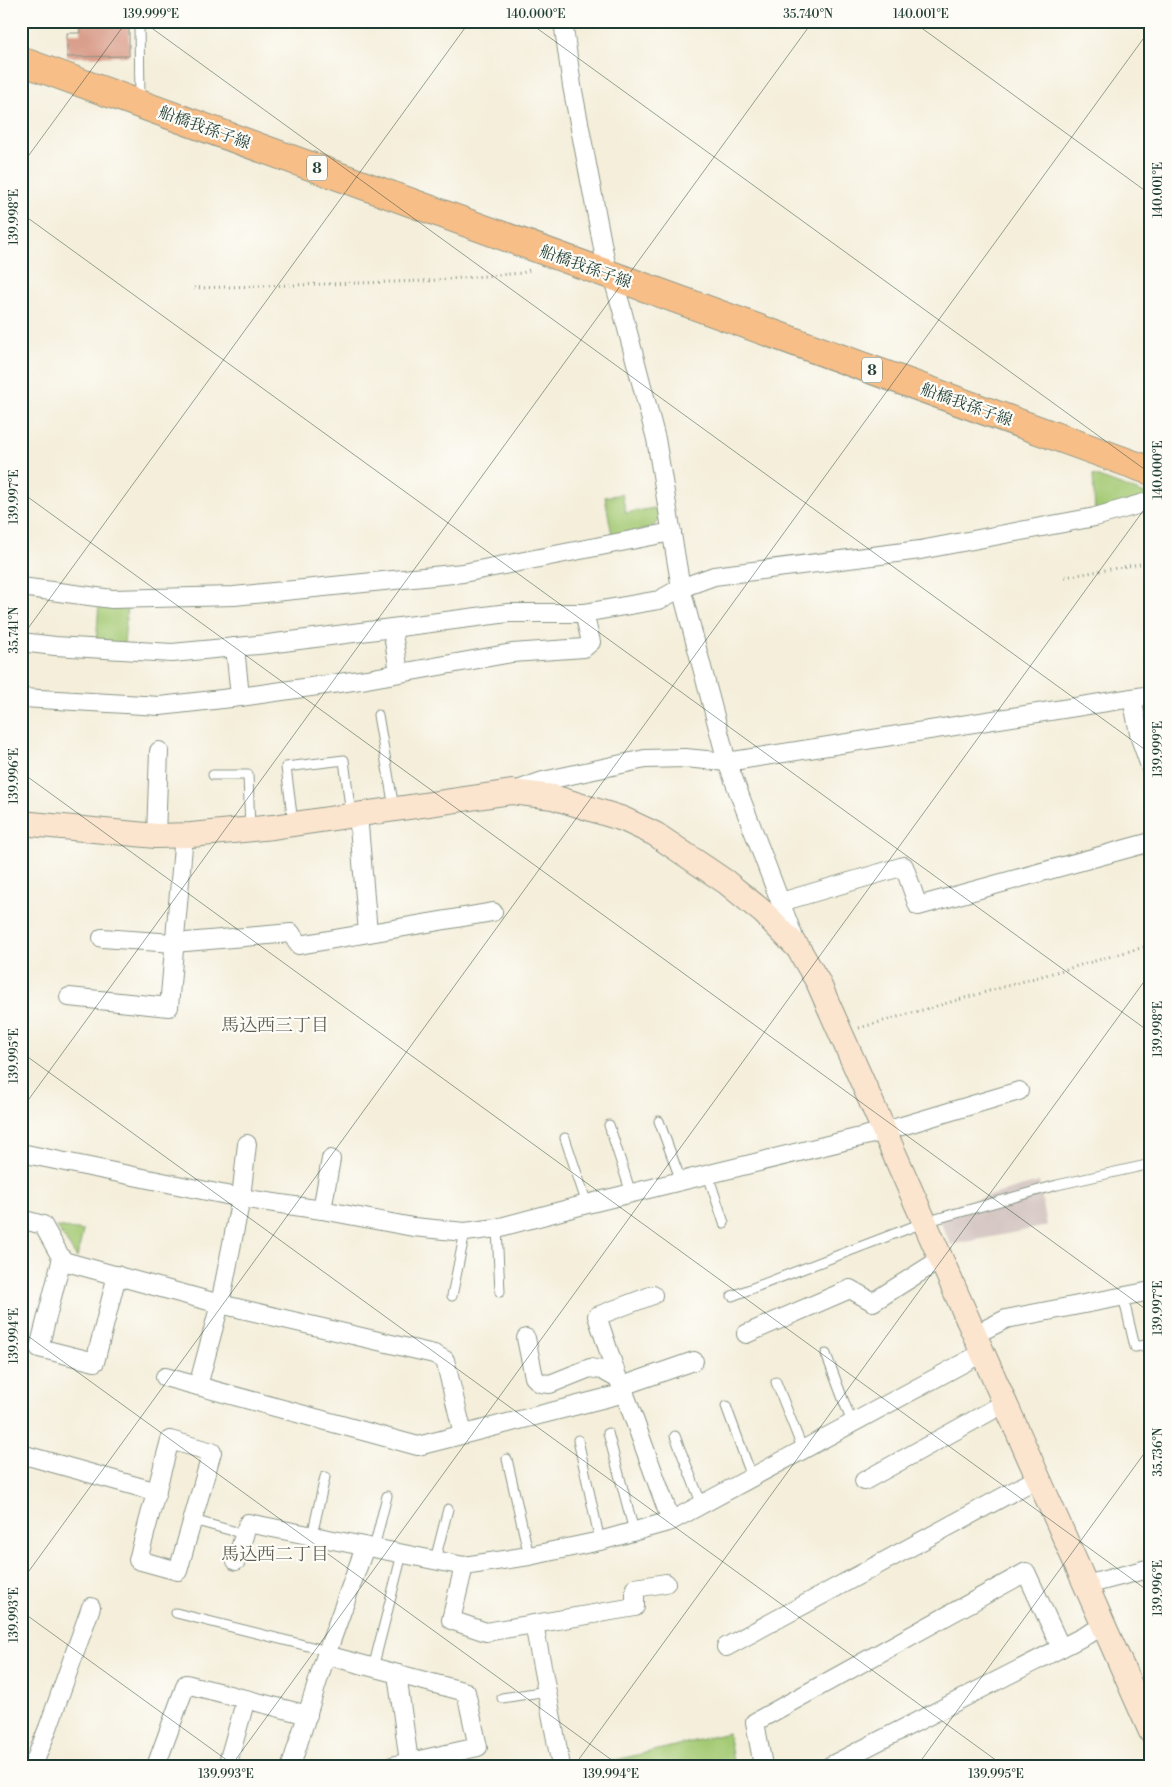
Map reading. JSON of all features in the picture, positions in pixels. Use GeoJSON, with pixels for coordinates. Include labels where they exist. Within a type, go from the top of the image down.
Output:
{"type":"FeatureCollection","features":[{"type":"Feature","properties":{"kind":"main road","name":"船橋我孫子線"},"geometry":{"type":"LineString","coordinates":[[21,60],[1151,471]]}},
{"type":"Feature","properties":{"kind":"street"},"geometry":{"type":"LineString","coordinates":[[563,21],[574,95],[606,264],[612,276],[656,439],[681,588],[727,762],[798,948],[818,982],[841,1033],[1151,1732]]}},
{"type":"Feature","properties":{"kind":"street"},"geometry":{"type":"LineString","coordinates":[[21,642],[55,646],[172,653],[236,647],[508,613],[584,613],[659,600],[681,588],[714,576],[920,550],[1095,517],[1151,501]]}},
{"type":"Feature","properties":{"kind":"street"},"geometry":{"type":"LineString","coordinates":[[21,587],[112,599],[234,596],[463,573],[672,532]]}},
{"type":"Feature","properties":{"kind":"street"},"geometry":{"type":"LineString","coordinates":[[23,698],[160,706],[400,672],[512,653],[584,648],[591,642],[584,613]]}},
{"type":"Feature","properties":{"kind":"street"},"geometry":{"type":"LineString","coordinates":[[392,628],[400,672]]}},
{"type":"Feature","properties":{"kind":"street"},"geometry":{"type":"LineString","coordinates":[[236,647],[240,696]]}},
{"type":"Feature","properties":{"kind":"street"},"geometry":{"type":"LineString","coordinates":[[21,823],[156,836],[250,829],[512,792],[543,781],[645,759],[685,758],[727,762],[1151,695]]}},
{"type":"Feature","properties":{"kind":"street"},"geometry":{"type":"LineString","coordinates":[[1132,698],[1140,738],[1151,769]]}},
{"type":"Feature","properties":{"kind":"street"},"geometry":{"type":"LineString","coordinates":[[156,836],[159,751]]}},
{"type":"Feature","properties":{"kind":"street"},"geometry":{"type":"LineString","coordinates":[[512,792],[553,796],[587,806],[623,819],[654,834],[726,882],[764,913],[798,948]]}},
{"type":"Feature","properties":{"kind":"street"},"geometry":{"type":"LineString","coordinates":[[355,814],[368,933]]}},
{"type":"Feature","properties":{"kind":"street"},"geometry":{"type":"LineString","coordinates":[[69,997],[169,1007],[184,835]]}},
{"type":"Feature","properties":{"kind":"street"},"geometry":{"type":"LineString","coordinates":[[781,902],[904,866],[918,906],[1151,842]]}},
{"type":"Feature","properties":{"kind":"street"},"geometry":{"type":"LineString","coordinates":[[102,938],[174,943],[291,933],[298,945],[493,912]]}},
{"type":"Feature","properties":{"kind":"street"},"geometry":{"type":"LineString","coordinates":[[21,1153],[241,1198],[322,1210],[413,1227],[464,1232],[497,1228],[885,1131],[1018,1091]]}},
{"type":"Feature","properties":{"kind":"street"},"geometry":{"type":"LineString","coordinates":[[198,1386],[220,1304],[241,1198],[247,1144]]}},
{"type":"Feature","properties":{"kind":"street"},"geometry":{"type":"LineString","coordinates":[[322,1210],[331,1159]]}},
{"type":"Feature","properties":{"kind":"street"},"geometry":{"type":"LineString","coordinates":[[21,1219],[43,1225],[63,1261],[220,1304],[434,1354],[445,1360],[464,1434]]}},
{"type":"Feature","properties":{"kind":"street"},"geometry":{"type":"LineString","coordinates":[[62,1258],[39,1348],[95,1362],[117,1275]]}},
{"type":"Feature","properties":{"kind":"street"},"geometry":{"type":"LineString","coordinates":[[746,1334],[850,1289],[873,1302],[941,1259]]}},
{"type":"Feature","properties":{"kind":"street"},"geometry":{"type":"LineString","coordinates":[[236,1561],[248,1523],[464,1566],[529,1556],[600,1541],[672,1521],[852,1423],[978,1344],[1006,1319],[1151,1291]]}},
{"type":"Feature","properties":{"kind":"street"},"geometry":{"type":"LineString","coordinates":[[653,1295],[597,1316],[672,1521]]}},
{"type":"Feature","properties":{"kind":"street"},"geometry":{"type":"LineString","coordinates":[[526,1338],[534,1377],[540,1383],[550,1384],[590,1368],[602,1370],[622,1386]]}},
{"type":"Feature","properties":{"kind":"street"},"geometry":{"type":"LineString","coordinates":[[165,1377],[418,1446],[622,1386],[694,1361]]}},
{"type":"Feature","properties":{"kind":"street"},"geometry":{"type":"LineString","coordinates":[[864,1481],[1005,1403]]}},
{"type":"Feature","properties":{"kind":"street"},"geometry":{"type":"LineString","coordinates":[[170,1440],[212,1452],[178,1571],[138,1560],[157,1492],[170,1440]]}},
{"type":"Feature","properties":{"kind":"street"},"geometry":{"type":"LineString","coordinates":[[21,1454],[157,1492]]}},
{"type":"Feature","properties":{"kind":"street"},"geometry":{"type":"LineString","coordinates":[[726,1647],[1038,1478]]}},
{"type":"Feature","properties":{"kind":"street"},"geometry":{"type":"LineString","coordinates":[[291,1766],[327,1653],[369,1548]]}},
{"type":"Feature","properties":{"kind":"street"},"geometry":{"type":"LineString","coordinates":[[464,1566],[451,1620],[486,1632],[635,1607],[636,1588],[666,1583]]}},
{"type":"Feature","properties":{"kind":"street"},"geometry":{"type":"LineString","coordinates":[[1086,1585],[1151,1568]]}},
{"type":"Feature","properties":{"kind":"street"},"geometry":{"type":"LineString","coordinates":[[763,1766],[754,1722],[1026,1572],[1061,1648]]}},
{"type":"Feature","properties":{"kind":"street"},"geometry":{"type":"LineString","coordinates":[[32,1766],[48,1728],[91,1607]]}},
{"type":"Feature","properties":{"kind":"street"},"geometry":{"type":"LineString","coordinates":[[534,1624],[561,1766]]}},
{"type":"Feature","properties":{"kind":"street"},"geometry":{"type":"LineString","coordinates":[[830,1766],[1104,1626]]}},
{"type":"Feature","properties":{"kind":"street"},"geometry":{"type":"LineString","coordinates":[[327,1653],[373,1668],[397,1674],[466,1692],[478,1747],[408,1763],[397,1674]]}},
{"type":"Feature","properties":{"kind":"street"},"geometry":{"type":"LineString","coordinates":[[156,1766],[186,1684],[308,1715]]}},
{"type":"Feature","properties":{"kind":"street"},"geometry":{"type":"LineString","coordinates":[[227,1766],[246,1699]]}},
{"type":"Feature","properties":{"kind":"lane"},"geometry":{"type":"LineString","coordinates":[[139,23],[141,104]]}},
{"type":"Feature","properties":{"kind":"lane"},"geometry":{"type":"LineString","coordinates":[[378,715],[394,808]]}},
{"type":"Feature","properties":{"kind":"lane"},"geometry":{"type":"LineString","coordinates":[[293,824],[286,767],[344,760],[355,814]]}},
{"type":"Feature","properties":{"kind":"lane"},"geometry":{"type":"LineString","coordinates":[[213,775],[248,775],[250,829]]}},
{"type":"Feature","properties":{"kind":"lane"},"geometry":{"type":"LineString","coordinates":[[659,1121],[681,1181]]}},
{"type":"Feature","properties":{"kind":"lane"},"geometry":{"type":"LineString","coordinates":[[609,1126],[631,1193]]}},
{"type":"Feature","properties":{"kind":"lane"},"geometry":{"type":"LineString","coordinates":[[565,1138],[587,1204]]}},
{"type":"Feature","properties":{"kind":"lane"},"geometry":{"type":"LineString","coordinates":[[732,1296],[925,1222],[1057,1185],[1151,1164]]}},
{"type":"Feature","properties":{"kind":"lane"},"geometry":{"type":"LineString","coordinates":[[708,1174],[724,1223]]}},
{"type":"Feature","properties":{"kind":"lane"},"geometry":{"type":"LineString","coordinates":[[497,1228],[500,1292]]}},
{"type":"Feature","properties":{"kind":"lane"},"geometry":{"type":"LineString","coordinates":[[452,1296],[464,1232]]}},
{"type":"Feature","properties":{"kind":"lane"},"geometry":{"type":"LineString","coordinates":[[1123,1296],[1135,1347],[1151,1344]]}},
{"type":"Feature","properties":{"kind":"lane"},"geometry":{"type":"LineString","coordinates":[[826,1354],[852,1423]]}},
{"type":"Feature","properties":{"kind":"lane"},"geometry":{"type":"LineString","coordinates":[[776,1382],[802,1450]]}},
{"type":"Feature","properties":{"kind":"lane"},"geometry":{"type":"LineString","coordinates":[[726,1406],[752,1477]]}},
{"type":"Feature","properties":{"kind":"lane"},"geometry":{"type":"LineString","coordinates":[[608,1433],[634,1531]]}},
{"type":"Feature","properties":{"kind":"lane"},"geometry":{"type":"LineString","coordinates":[[675,1436],[702,1505]]}},
{"type":"Feature","properties":{"kind":"lane"},"geometry":{"type":"LineString","coordinates":[[578,1440],[600,1541]]}},
{"type":"Feature","properties":{"kind":"lane"},"geometry":{"type":"LineString","coordinates":[[508,1459],[529,1556]]}},
{"type":"Feature","properties":{"kind":"lane"},"geometry":{"type":"LineString","coordinates":[[312,1536],[326,1478]]}},
{"type":"Feature","properties":{"kind":"lane"},"geometry":{"type":"LineString","coordinates":[[369,1548],[387,1496]]}},
{"type":"Feature","properties":{"kind":"lane"},"geometry":{"type":"LineString","coordinates":[[435,1560],[448,1510]]}},
{"type":"Feature","properties":{"kind":"lane"},"geometry":{"type":"LineString","coordinates":[[193,1520],[244,1534]]}},
{"type":"Feature","properties":{"kind":"lane"},"geometry":{"type":"LineString","coordinates":[[373,1668],[402,1554]]}},
{"type":"Feature","properties":{"kind":"lane"},"geometry":{"type":"LineString","coordinates":[[176,1613],[327,1653]]}},
{"type":"Feature","properties":{"kind":"lane"},"geometry":{"type":"LineString","coordinates":[[502,1698],[547,1691]]}},
{"type":"Feature","properties":{"kind":"path"},"geometry":{"type":"LineString","coordinates":[[194,288],[425,281],[512,274],[522,273],[560,256]]}},
{"type":"Feature","properties":{"kind":"path"},"geometry":{"type":"LineString","coordinates":[[1065,578],[1151,562]]}},
{"type":"Feature","properties":{"kind":"path"},"geometry":{"type":"LineString","coordinates":[[841,1033],[1151,945]]}},
{"type":"Feature","properties":{"kind":"shaded area"},"geometry":{"type":"Polygon","coordinates":[[[1039,1182],[1047,1226],[951,1245],[937,1215],[940,1209],[1039,1182]]]}},
{"type":"Feature","properties":{"kind":"green space"},"geometry":{"type":"Polygon","coordinates":[[[1093,475],[1151,496],[1095,511],[1093,475]]]}},
{"type":"Feature","properties":{"kind":"green space"},"geometry":{"type":"Polygon","coordinates":[[[622,494],[626,513],[660,507],[662,516],[652,528],[612,535],[605,497],[622,494]]]}},
{"type":"Feature","properties":{"kind":"green space"},"geometry":{"type":"Polygon","coordinates":[[[99,603],[127,606],[124,646],[96,645],[99,603]]]}},
{"type":"Feature","properties":{"kind":"green space"},"geometry":{"type":"Polygon","coordinates":[[[57,1227],[83,1231],[77,1258],[57,1227]]]}},
{"type":"Feature","properties":{"kind":"green space"},"geometry":{"type":"Polygon","coordinates":[[[728,1733],[734,1766],[609,1766],[608,1762],[728,1733]]]}},
{"type":"Feature","properties":{"kind":"building"},"geometry":{"type":"Polygon","coordinates":[[[80,22],[129,22],[129,56],[67,57],[67,33],[80,33],[80,22]]]}},
{"type":"Feature","properties":{"kind":"district","name":"馬込西三丁目"},"geometry":{"type":"Point","coordinates":[275,1025]}},
{"type":"Feature","properties":{"kind":"district","name":"馬込西二丁目"},"geometry":{"type":"Point","coordinates":[275,1554]}}]}
